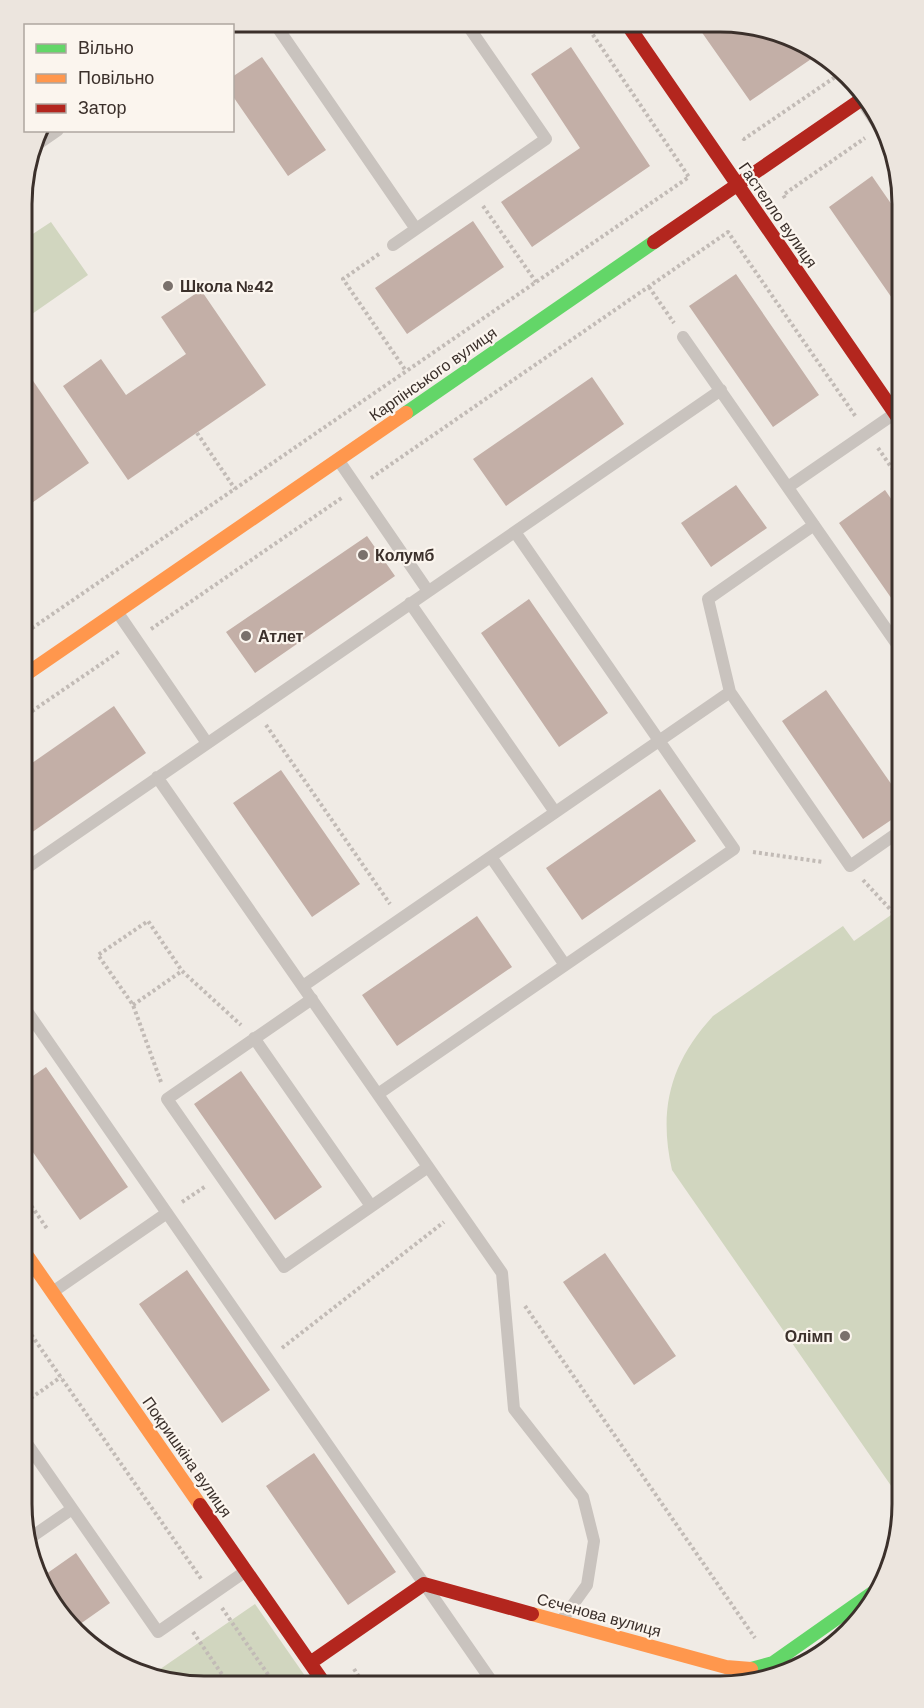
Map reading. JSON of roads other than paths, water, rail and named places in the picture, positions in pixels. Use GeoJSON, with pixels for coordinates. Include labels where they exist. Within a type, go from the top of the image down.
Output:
{"type":"FeatureCollection","features":[{"type":"Feature","properties":{"kind":"street","name":"Гастелло вулиця"},"geometry":{"type":"LineString","coordinates":[[632,32],[892,409]]}},
{"type":"Feature","properties":{"kind":"street","name":"Карпінського вулиця"},"geometry":{"type":"LineString","coordinates":[[32,670],[858,101]]}},
{"type":"Feature","properties":{"kind":"street","name":"Покришкіна вулиця"},"geometry":{"type":"LineString","coordinates":[[32,1263],[319,1676]]}},
{"type":"Feature","properties":{"kind":"street","name":"Сєченова вулиця"},"geometry":{"type":"LineString","coordinates":[[424,1584],[726,1667],[750,1669],[773,1663],[863,1599]]}},
{"type":"Feature","properties":{"kind":"street"},"geometry":{"type":"LineString","coordinates":[[310,1663],[424,1584]]}},
{"type":"Feature","properties":{"kind":"lane"},"geometry":{"type":"LineString","coordinates":[[281,32],[416,229]]}},
{"type":"Feature","properties":{"kind":"lane"},"geometry":{"type":"LineString","coordinates":[[393,245],[546,139],[472,32]]}},
{"type":"Feature","properties":{"kind":"lane"},"geometry":{"type":"LineString","coordinates":[[684,337],[892,637]]}},
{"type":"Feature","properties":{"kind":"lane"},"geometry":{"type":"LineString","coordinates":[[32,864],[721,390]]}},
{"type":"Feature","properties":{"kind":"lane"},"geometry":{"type":"LineString","coordinates":[[788,487],[867,432],[892,422]]}},
{"type":"Feature","properties":{"kind":"lane"},"geometry":{"type":"LineString","coordinates":[[338,460],[428,591]]}},
{"type":"Feature","properties":{"kind":"lane"},"geometry":{"type":"LineString","coordinates":[[814,525],[708,599],[729,692],[850,866],[892,837]]}},
{"type":"Feature","properties":{"kind":"lane"},"geometry":{"type":"LineString","coordinates":[[378,1094],[734,849],[515,532]]}},
{"type":"Feature","properties":{"kind":"lane"},"geometry":{"type":"LineString","coordinates":[[410,603],[555,812]]}},
{"type":"Feature","properties":{"kind":"lane"},"geometry":{"type":"LineString","coordinates":[[117,612],[207,743]]}},
{"type":"Feature","properties":{"kind":"lane"},"geometry":{"type":"LineString","coordinates":[[303,986],[729,692]]}},
{"type":"Feature","properties":{"kind":"lane"},"geometry":{"type":"LineString","coordinates":[[157,777],[502,1273],[514,1409],[583,1497],[594,1541],[586,1585],[561,1622]]}},
{"type":"Feature","properties":{"kind":"lane"},"geometry":{"type":"LineString","coordinates":[[491,856],[565,965]]}},
{"type":"Feature","properties":{"kind":"lane"},"geometry":{"type":"LineString","coordinates":[[312,999],[167,1099],[284,1267],[428,1167]]}},
{"type":"Feature","properties":{"kind":"lane"},"geometry":{"type":"LineString","coordinates":[[32,1018],[488,1676]]}},
{"type":"Feature","properties":{"kind":"lane"},"geometry":{"type":"LineString","coordinates":[[254,1038],[371,1206]]}},
{"type":"Feature","properties":{"kind":"lane"},"geometry":{"type":"LineString","coordinates":[[52,1292],[167,1213]]}},
{"type":"Feature","properties":{"kind":"lane"},"geometry":{"type":"LineString","coordinates":[[32,1451],[158,1632],[246,1571]]}},
{"type":"Feature","properties":{"kind":"lane"},"geometry":{"type":"LineString","coordinates":[[34,1535],[72,1509]]}},
{"type":"Feature","properties":{"kind":"lane"},"geometry":{"type":"LineString","coordinates":[[773,1663],[775,1667]]}},
{"type":"Feature","properties":{"kind":"place","name":"Школа №42"},"geometry":{"type":"Point","coordinates":[168,286]}},
{"type":"Feature","properties":{"kind":"place","name":"Колумб"},"geometry":{"type":"Point","coordinates":[363,555]}},
{"type":"Feature","properties":{"kind":"place","name":"Атлет"},"geometry":{"type":"Point","coordinates":[246,636]}},
{"type":"Feature","properties":{"kind":"place","name":"Олімп"},"geometry":{"type":"Point","coordinates":[845,1336]}}]}
